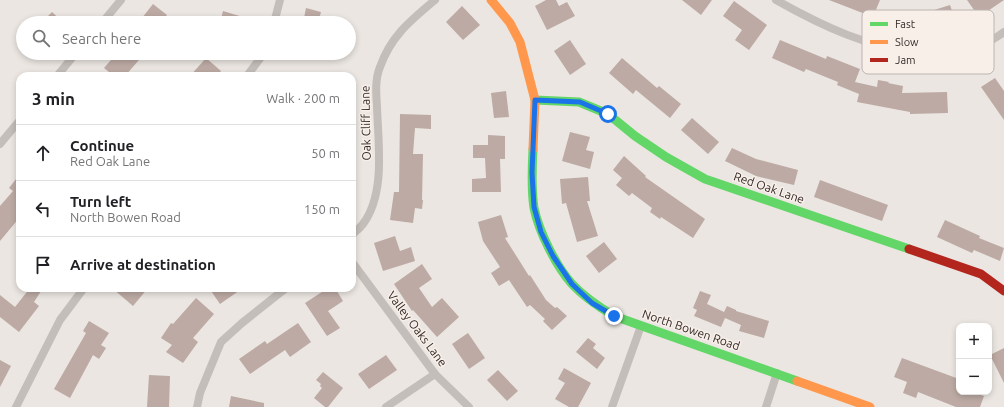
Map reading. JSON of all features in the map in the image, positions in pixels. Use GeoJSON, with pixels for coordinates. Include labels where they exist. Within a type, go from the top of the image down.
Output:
{"type":"FeatureCollection","features":[{"type":"Feature","properties":{"kind":"street"},"geometry":{"type":"LineString","coordinates":[[108,16],[121,0]]}},
{"type":"Feature","properties":{"kind":"street"},"geometry":{"type":"LineString","coordinates":[[276,16],[280,0]]}},
{"type":"Feature","properties":{"kind":"street","name":"Oak Cliff Lane"},"geometry":{"type":"LineString","coordinates":[[356,231],[363,225],[373,207],[379,179],[376,87],[379,68],[389,45],[407,23],[434,0]]}},
{"type":"Feature","properties":{"kind":"street","name":"North Bowen Road"},"geometry":{"type":"LineString","coordinates":[[491,0],[510,23],[520,42],[535,100],[532,173],[534,207],[541,232],[553,256],[572,284],[592,303],[614,316],[778,373],[870,407]]}},
{"type":"Feature","properties":{"kind":"street"},"geometry":{"type":"LineString","coordinates":[[776,0],[811,19],[862,39]]}},
{"type":"Feature","properties":{"kind":"street"},"geometry":{"type":"LineString","coordinates":[[60,72],[70,60]]}},
{"type":"Feature","properties":{"kind":"street"},"geometry":{"type":"LineString","coordinates":[[250,72],[259,60]]}},
{"type":"Feature","properties":{"kind":"street","name":"Red Oak Lane"},"geometry":{"type":"LineString","coordinates":[[535,100],[580,102],[608,114],[635,136],[666,157],[705,179],[981,274],[1004,291]]}},
{"type":"Feature","properties":{"kind":"street"},"geometry":{"type":"LineString","coordinates":[[0,144],[16,125]]}},
{"type":"Feature","properties":{"kind":"street","name":"Valley Oaks Lane"},"geometry":{"type":"LineString","coordinates":[[356,267],[434,374],[469,407]]}},
{"type":"Feature","properties":{"kind":"street"},"geometry":{"type":"LineString","coordinates":[[16,407],[60,320],[81,292]]}},
{"type":"Feature","properties":{"kind":"street"},"geometry":{"type":"LineString","coordinates":[[197,407],[200,393],[221,342],[281,292]]}},
{"type":"Feature","properties":{"kind":"street"},"geometry":{"type":"LineString","coordinates":[[612,407],[641,326]]}},
{"type":"Feature","properties":{"kind":"street"},"geometry":{"type":"LineString","coordinates":[[766,407],[778,373]]}},
{"type":"Feature","properties":{"kind":"street"},"geometry":{"type":"LineString","coordinates":[[386,407],[434,374]]}},
{"type":"Feature","properties":{"kind":"building"},"geometry":{"type":"Polygon","coordinates":[[[546,0],[556,0],[559,6],[567,2],[575,16],[547,30],[535,6],[546,0]]]}},
{"type":"Feature","properties":{"kind":"building"},"geometry":{"type":"Polygon","coordinates":[[[682,0],[712,0],[701,15],[682,0]]]}},
{"type":"Feature","properties":{"kind":"building"},"geometry":{"type":"Polygon","coordinates":[[[829,0],[880,0],[876,10],[862,10],[862,13],[829,0]]]}},
{"type":"Feature","properties":{"kind":"building"},"geometry":{"type":"Polygon","coordinates":[[[967,0],[1004,0],[989,10],[974,10],[967,0]]]}},
{"type":"Feature","properties":{"kind":"building"},"geometry":{"type":"Polygon","coordinates":[[[734,1],[767,25],[749,50],[735,40],[742,30],[723,16],[734,1]]]}},
{"type":"Feature","properties":{"kind":"building"},"geometry":{"type":"Polygon","coordinates":[[[153,4],[167,15],[166,16],[144,16],[153,4]]]}},
{"type":"Feature","properties":{"kind":"building"},"geometry":{"type":"Polygon","coordinates":[[[950,5],[952,10],[934,10],[950,5]]]}},
{"type":"Feature","properties":{"kind":"building"},"geometry":{"type":"Polygon","coordinates":[[[462,6],[480,25],[463,40],[446,22],[462,6]]]}},
{"type":"Feature","properties":{"kind":"building"},"geometry":{"type":"Polygon","coordinates":[[[306,8],[321,12],[320,16],[304,16],[306,8]]]}},
{"type":"Feature","properties":{"kind":"building"},"geometry":{"type":"Polygon","coordinates":[[[223,11],[240,16],[222,16],[223,11]]]}},
{"type":"Feature","properties":{"kind":"building"},"geometry":{"type":"Polygon","coordinates":[[[52,12],[56,16],[48,16],[52,12]]]}},
{"type":"Feature","properties":{"kind":"building"},"geometry":{"type":"Polygon","coordinates":[[[570,40],[586,64],[570,75],[554,51],[570,40]]]}},
{"type":"Feature","properties":{"kind":"building"},"geometry":{"type":"Polygon","coordinates":[[[780,40],[826,59],[827,56],[860,69],[855,82],[877,87],[878,80],[889,82],[888,83],[903,86],[902,93],[947,92],[948,113],[910,114],[910,112],[857,102],[859,94],[837,85],[838,82],[806,69],[804,72],[772,58],[780,40]]]}},
{"type":"Feature","properties":{"kind":"building"},"geometry":{"type":"Polygon","coordinates":[[[622,58],[657,88],[659,86],[681,104],[670,118],[636,90],[633,94],[609,73],[622,58]]]}},
{"type":"Feature","properties":{"kind":"building"},"geometry":{"type":"Polygon","coordinates":[[[111,60],[139,60],[128,72],[109,72],[104,68],[111,60]]]}},
{"type":"Feature","properties":{"kind":"building"},"geometry":{"type":"Polygon","coordinates":[[[204,60],[208,60],[221,71],[220,72],[194,72],[204,60]]]}},
{"type":"Feature","properties":{"kind":"building"},"geometry":{"type":"Polygon","coordinates":[[[995,78],[1004,91],[1004,120],[981,87],[995,78]]]}},
{"type":"Feature","properties":{"kind":"building"},"geometry":{"type":"Polygon","coordinates":[[[506,91],[509,117],[494,118],[491,93],[506,91]]]}},
{"type":"Feature","properties":{"kind":"building"},"geometry":{"type":"Polygon","coordinates":[[[400,114],[431,115],[431,129],[415,128],[413,154],[423,154],[423,200],[422,209],[415,208],[413,223],[390,220],[394,192],[399,192],[400,114]]]}},
{"type":"Feature","properties":{"kind":"building"},"geometry":{"type":"Polygon","coordinates":[[[692,118],[719,142],[708,154],[681,130],[692,118]]]}},
{"type":"Feature","properties":{"kind":"building"},"geometry":{"type":"Polygon","coordinates":[[[570,132],[590,137],[586,150],[594,152],[590,169],[562,161],[570,132]]]}},
{"type":"Feature","properties":{"kind":"building"},"geometry":{"type":"Polygon","coordinates":[[[488,135],[505,136],[505,159],[500,159],[501,192],[472,192],[472,179],[486,178],[485,158],[473,158],[473,145],[488,145],[488,135]]]}},
{"type":"Feature","properties":{"kind":"building"},"geometry":{"type":"Polygon","coordinates":[[[732,148],[756,159],[798,170],[794,185],[756,176],[725,161],[732,148]]]}},
{"type":"Feature","properties":{"kind":"building"},"geometry":{"type":"Polygon","coordinates":[[[624,156],[646,176],[645,177],[705,219],[693,238],[661,217],[660,219],[650,212],[652,208],[632,193],[629,196],[616,185],[622,178],[613,170],[624,156]]]}},
{"type":"Feature","properties":{"kind":"building"},"geometry":{"type":"Polygon","coordinates":[[[588,177],[590,201],[587,201],[598,236],[577,242],[566,203],[562,204],[560,179],[588,177]]]}},
{"type":"Feature","properties":{"kind":"building"},"geometry":{"type":"Polygon","coordinates":[[[16,179],[16,222],[0,241],[0,206],[13,191],[9,188],[16,179]]]}},
{"type":"Feature","properties":{"kind":"building"},"geometry":{"type":"Polygon","coordinates":[[[820,180],[888,205],[882,221],[814,197],[820,180]]]}},
{"type":"Feature","properties":{"kind":"building"},"geometry":{"type":"Polygon","coordinates":[[[501,215],[508,237],[505,238],[529,276],[530,275],[546,300],[567,316],[552,330],[543,321],[545,319],[530,305],[527,307],[509,280],[499,286],[491,273],[500,267],[483,241],[478,222],[501,215]]]}},
{"type":"Feature","properties":{"kind":"building"},"geometry":{"type":"Polygon","coordinates":[[[945,220],[980,236],[979,238],[1004,248],[1000,261],[974,250],[972,253],[937,237],[945,220]]]}},
{"type":"Feature","properties":{"kind":"building"},"geometry":{"type":"Polygon","coordinates":[[[395,236],[400,251],[411,247],[415,261],[383,271],[374,243],[395,236]]]}},
{"type":"Feature","properties":{"kind":"building"},"geometry":{"type":"Polygon","coordinates":[[[604,242],[617,259],[599,273],[586,256],[604,242]]]}},
{"type":"Feature","properties":{"kind":"building"},"geometry":{"type":"Polygon","coordinates":[[[422,264],[432,279],[419,288],[432,307],[442,298],[459,317],[437,337],[413,310],[412,311],[394,284],[422,264]]]}},
{"type":"Feature","properties":{"kind":"building"},"geometry":{"type":"Polygon","coordinates":[[[700,291],[711,295],[707,304],[724,312],[727,306],[736,311],[769,321],[764,338],[739,331],[741,325],[725,318],[721,327],[694,316],[697,310],[693,308],[700,291]]]}},
{"type":"Feature","properties":{"kind":"building"},"geometry":{"type":"Polygon","coordinates":[[[27,292],[40,292],[34,302],[39,306],[19,332],[0,317],[0,295],[15,307],[27,292]]]}},
{"type":"Feature","properties":{"kind":"building"},"geometry":{"type":"Polygon","coordinates":[[[117,292],[145,292],[133,306],[117,292]]]}},
{"type":"Feature","properties":{"kind":"building"},"geometry":{"type":"Polygon","coordinates":[[[212,292],[237,292],[220,304],[212,292]]]}},
{"type":"Feature","properties":{"kind":"building"},"geometry":{"type":"Polygon","coordinates":[[[322,292],[337,292],[343,301],[328,311],[340,328],[327,336],[305,303],[322,292]]]}},
{"type":"Feature","properties":{"kind":"building"},"geometry":{"type":"Polygon","coordinates":[[[196,298],[214,314],[193,338],[198,342],[183,363],[166,352],[172,345],[161,338],[171,323],[173,324],[196,298]]]}},
{"type":"Feature","properties":{"kind":"building"},"geometry":{"type":"Polygon","coordinates":[[[89,321],[109,333],[101,345],[106,348],[99,359],[93,355],[70,398],[54,389],[86,333],[83,331],[89,321]]]}},
{"type":"Feature","properties":{"kind":"building"},"geometry":{"type":"Polygon","coordinates":[[[298,323],[311,342],[290,357],[285,350],[250,374],[239,359],[265,341],[267,344],[298,323]]]}},
{"type":"Feature","properties":{"kind":"building"},"geometry":{"type":"Polygon","coordinates":[[[468,333],[485,358],[469,369],[452,344],[468,333]]]}},
{"type":"Feature","properties":{"kind":"building"},"geometry":{"type":"Polygon","coordinates":[[[588,338],[596,344],[593,348],[605,358],[597,369],[576,352],[588,338]]]}},
{"type":"Feature","properties":{"kind":"building"},"geometry":{"type":"Polygon","coordinates":[[[1004,348],[1004,383],[992,359],[992,354],[1004,348]]]}},
{"type":"Feature","properties":{"kind":"building"},"geometry":{"type":"Polygon","coordinates":[[[386,355],[397,370],[369,389],[358,374],[386,355]]]}},
{"type":"Feature","properties":{"kind":"building"},"geometry":{"type":"Polygon","coordinates":[[[902,358],[956,378],[956,395],[984,396],[980,407],[956,407],[918,392],[916,398],[903,393],[907,382],[894,377],[902,358]]]}},
{"type":"Feature","properties":{"kind":"building"},"geometry":{"type":"Polygon","coordinates":[[[0,360],[11,366],[0,387],[0,360]]]}},
{"type":"Feature","properties":{"kind":"building"},"geometry":{"type":"Polygon","coordinates":[[[564,368],[591,383],[578,407],[569,407],[555,399],[565,383],[558,379],[564,368]]]}},
{"type":"Feature","properties":{"kind":"building"},"geometry":{"type":"Polygon","coordinates":[[[498,370],[518,391],[507,401],[487,380],[498,370]]]}},
{"type":"Feature","properties":{"kind":"building"},"geometry":{"type":"Polygon","coordinates":[[[323,372],[343,388],[328,407],[325,407],[314,398],[322,388],[320,386],[321,384],[316,380],[323,372]]]}},
{"type":"Feature","properties":{"kind":"building"},"geometry":{"type":"Polygon","coordinates":[[[149,375],[170,376],[169,407],[147,407],[149,375]]]}},
{"type":"Feature","properties":{"kind":"building"},"geometry":{"type":"Polygon","coordinates":[[[231,396],[264,403],[264,407],[229,407],[231,396]]]}},
{"type":"Feature","properties":{"kind":"traffic: fast"},"geometry":{"type":"LineString","coordinates":[[535,100],[579,102],[608,114],[635,136],[666,157],[705,179],[909,249]]}},
{"type":"Feature","properties":{"kind":"traffic: fast"},"geometry":{"type":"LineString","coordinates":[[533,149],[532,193],[536,217],[544,238],[560,268],[572,284],[582,293],[614,316],[797,381]]}},
{"type":"Feature","properties":{"kind":"traffic: slow"},"geometry":{"type":"LineString","coordinates":[[491,0],[510,23],[520,42],[535,100],[533,149]]}},
{"type":"Feature","properties":{"kind":"traffic: slow"},"geometry":{"type":"LineString","coordinates":[[797,381],[870,407]]}},
{"type":"Feature","properties":{"kind":"traffic: jam"},"geometry":{"type":"LineString","coordinates":[[909,249],[981,274],[1004,291]]}},
{"type":"Feature","properties":{"kind":"route"},"geometry":{"type":"LineString","coordinates":[[608,114],[580,102],[535,100],[534,155],[532,173],[534,207],[541,232],[553,256],[572,284],[592,303],[614,316]]}}]}
